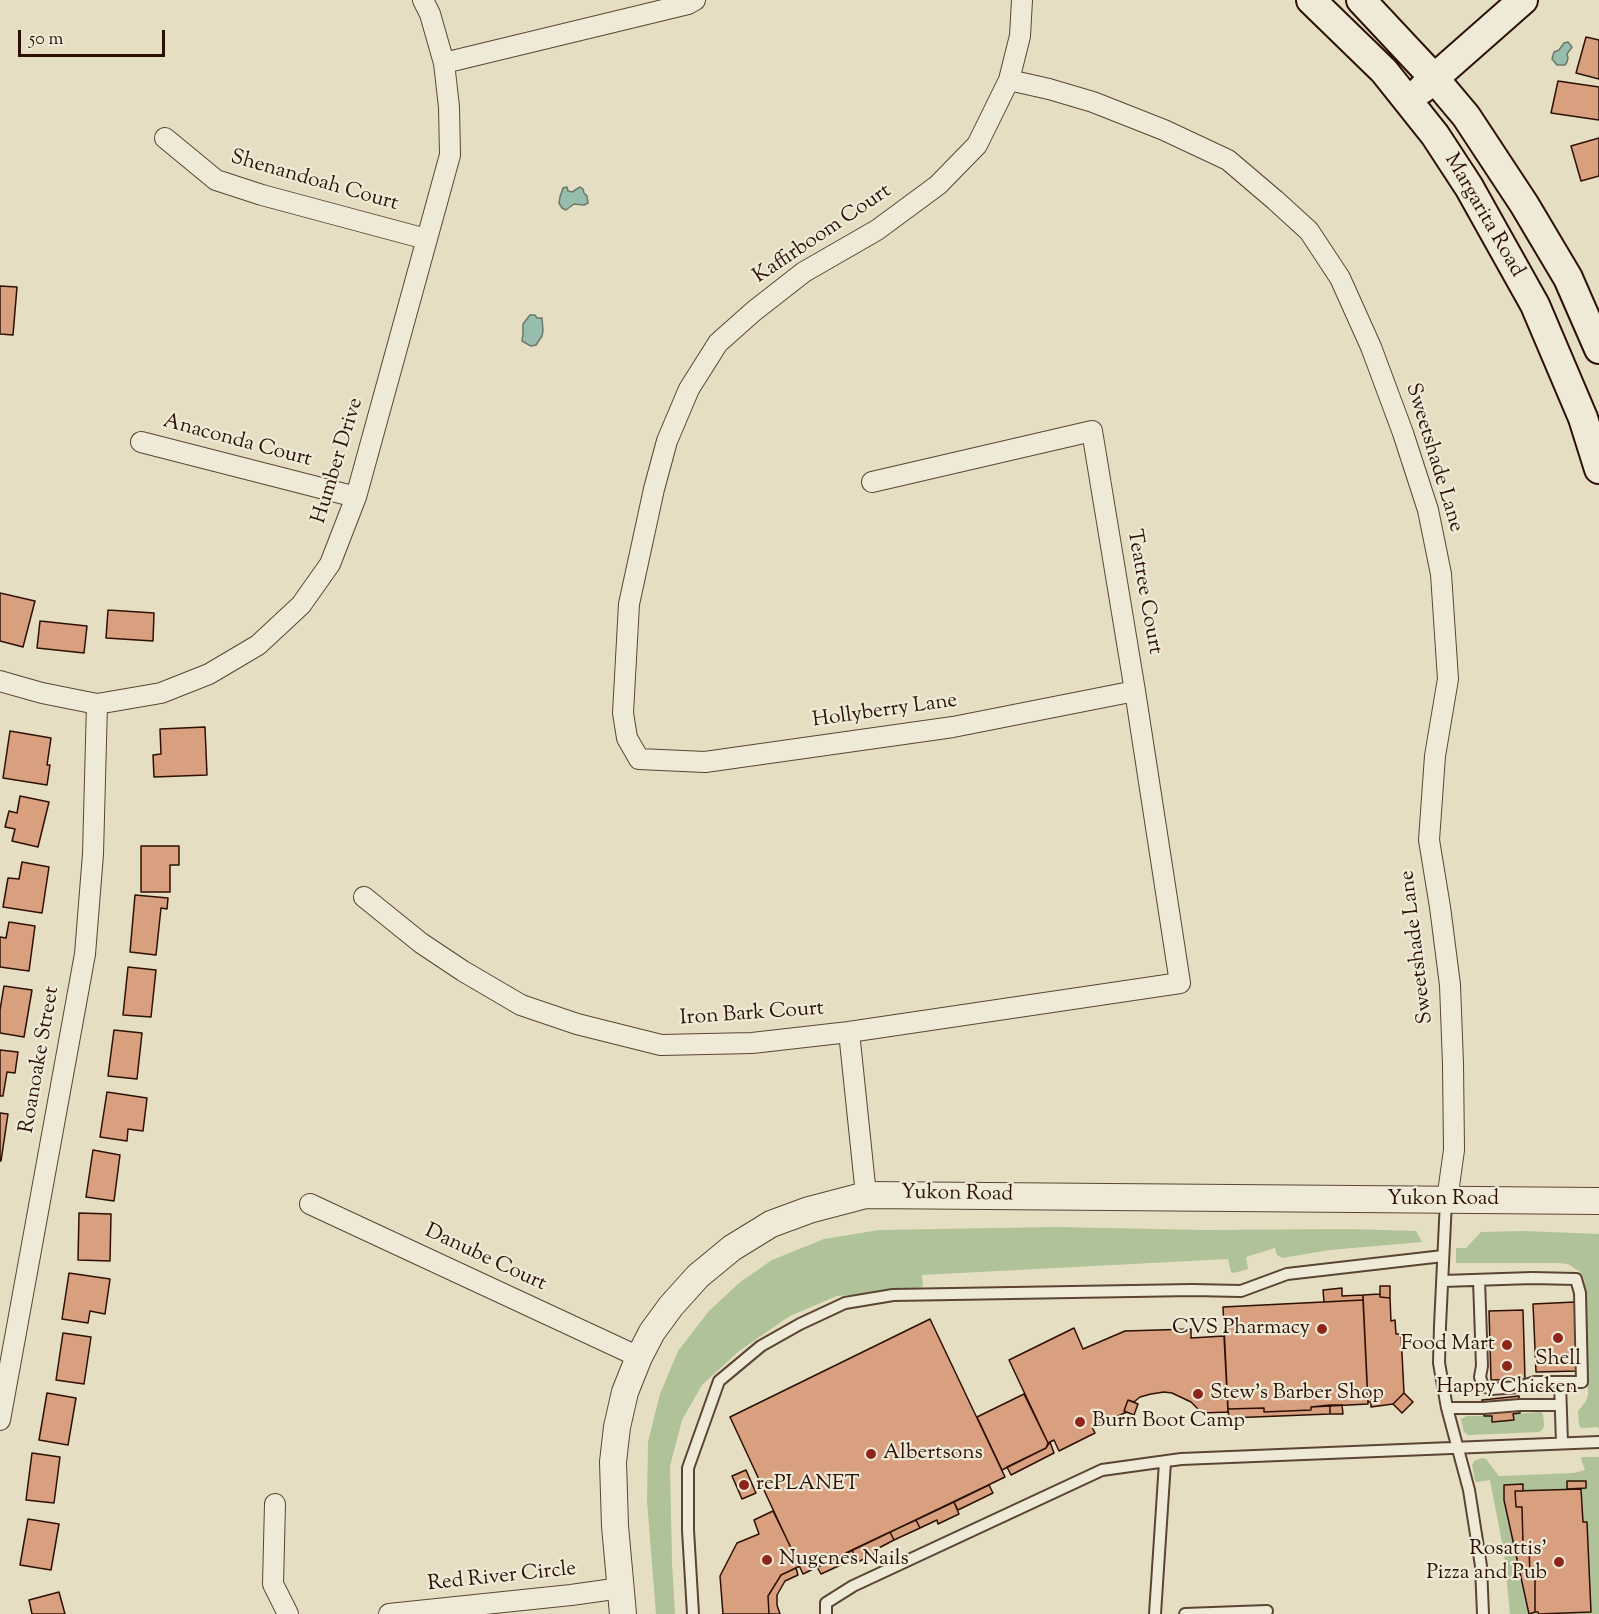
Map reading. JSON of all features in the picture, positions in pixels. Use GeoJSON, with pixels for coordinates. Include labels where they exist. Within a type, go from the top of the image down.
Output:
{"type":"FeatureCollection","features":[{"type":"Feature","properties":{"kind":"main road","name":"Margarita Road"},"geometry":{"type":"LineString","coordinates":[[1311,0],[1384,71],[1409,100],[1469,187],[1535,305],[1583,418],[1599,469]]}},
{"type":"Feature","properties":{"kind":"main road","name":"Margarita Road"},"geometry":{"type":"LineString","coordinates":[[1361,0],[1466,116],[1524,204],[1568,278],[1599,349]]}},
{"type":"Feature","properties":{"kind":"main road"},"geometry":{"type":"LineString","coordinates":[[1409,100],[1523,0]]}},
{"type":"Feature","properties":{"kind":"street","name":"Humber Drive"},"geometry":{"type":"LineString","coordinates":[[0,681],[42,693],[97,704],[161,693],[209,674],[258,645],[302,605],[330,564],[356,497],[450,155],[449,107],[444,63],[430,14],[423,0]]}},
{"type":"Feature","properties":{"kind":"street"},"geometry":{"type":"LineString","coordinates":[[444,63],[688,4],[694,0]]}},
{"type":"Feature","properties":{"kind":"street","name":"Kaffirboom Court"},"geometry":{"type":"LineString","coordinates":[[639,759],[627,738],[624,713],[629,604],[667,441],[689,389],[718,343],[754,311],[804,272],[877,230],[938,184],[977,145],[1009,80],[1020,36],[1022,0]]}},
{"type":"Feature","properties":{"kind":"street","name":"Sweetshade Lane"},"geometry":{"type":"LineString","coordinates":[[1009,80],[1093,102],[1164,129],[1228,160],[1309,231],[1340,278],[1371,347],[1403,433],[1428,510],[1441,574],[1448,679],[1435,756],[1429,840],[1450,985],[1454,1150],[1446,1200]]}},
{"type":"Feature","properties":{"kind":"street","name":"Shenandoah Court"},"geometry":{"type":"LineString","coordinates":[[165,138],[216,180],[262,195],[426,239]]}},
{"type":"Feature","properties":{"kind":"street","name":"Teatree Court"},"geometry":{"type":"LineString","coordinates":[[872,482],[1092,431],[1135,691],[1179,983]]}},
{"type":"Feature","properties":{"kind":"street","name":"Anaconda Court"},"geometry":{"type":"LineString","coordinates":[[141,442],[356,497]]}},
{"type":"Feature","properties":{"kind":"street","name":"Hollyberry Lane"},"geometry":{"type":"LineString","coordinates":[[639,759],[705,762],[953,727],[1135,691]]}},
{"type":"Feature","properties":{"kind":"street","name":"Roanoake Street"},"geometry":{"type":"LineString","coordinates":[[0,1420],[85,954],[93,854],[97,704]]}},
{"type":"Feature","properties":{"kind":"street","name":"Iron Bark Court"},"geometry":{"type":"LineString","coordinates":[[364,897],[421,943],[521,1005],[577,1024],[661,1045],[752,1043],[849,1032],[1179,983]]}},
{"type":"Feature","properties":{"kind":"street"},"geometry":{"type":"LineString","coordinates":[[849,1032],[866,1195]]}},
{"type":"Feature","properties":{"kind":"street","name":"Yukon Road"},"geometry":{"type":"LineString","coordinates":[[623,1614],[615,1526],[613,1462],[617,1427],[625,1392],[652,1332],[671,1306],[698,1276],[732,1248],[771,1224],[809,1210],[866,1195],[1599,1201]]}},
{"type":"Feature","properties":{"kind":"street","name":"Danube Court"},"geometry":{"type":"LineString","coordinates":[[310,1204],[639,1357]]}},
{"type":"Feature","properties":{"kind":"street"},"geometry":{"type":"LineString","coordinates":[[275,1504],[273,1584],[288,1614]]}},
{"type":"Feature","properties":{"kind":"street","name":"Red River Circle"},"geometry":{"type":"LineString","coordinates":[[389,1614],[621,1588]]}},
{"type":"Feature","properties":{"kind":"lane"},"geometry":{"type":"LineString","coordinates":[[1446,1200],[1439,1363],[1469,1490],[1481,1566],[1483,1614]]}},
{"type":"Feature","properties":{"kind":"lane"},"geometry":{"type":"LineString","coordinates":[[693,1614],[688,1530],[688,1468],[719,1380],[760,1346],[800,1324],[845,1303],[893,1295],[1168,1290],[1241,1291],[1287,1274],[1443,1256]]}},
{"type":"Feature","properties":{"kind":"lane"},"geometry":{"type":"LineString","coordinates":[[1443,1281],[1532,1278],[1576,1279],[1580,1293],[1582,1383],[1535,1382],[1519,1387],[1491,1389],[1483,1386],[1480,1377],[1482,1366],[1479,1280]]}},
{"type":"Feature","properties":{"kind":"lane"},"geometry":{"type":"LineString","coordinates":[[1560,1383],[1562,1443]]}},
{"type":"Feature","properties":{"kind":"lane"},"geometry":{"type":"LineString","coordinates":[[1448,1408],[1560,1405]]}},
{"type":"Feature","properties":{"kind":"lane"},"geometry":{"type":"LineString","coordinates":[[826,1614],[826,1603],[854,1586],[1102,1470],[1190,1459],[1599,1442]]}},
{"type":"Feature","properties":{"kind":"lane"},"geometry":{"type":"LineString","coordinates":[[1155,1614],[1165,1462]]}},
{"type":"Feature","properties":{"kind":"lane"},"geometry":{"type":"LineString","coordinates":[[1185,1614],[1267,1611]]}},
{"type":"Feature","properties":{"kind":"shaded area"},"geometry":{"type":"Polygon","coordinates":[[[1568,42],[1572,47],[1567,54],[1567,62],[1565,65],[1557,65],[1552,59],[1554,52],[1568,42]]]}},
{"type":"Feature","properties":{"kind":"shaded area"},"geometry":{"type":"Polygon","coordinates":[[[567,187],[568,191],[572,192],[580,187],[583,189],[588,203],[574,204],[566,210],[562,208],[559,203],[560,197],[563,188],[567,187]]]}},
{"type":"Feature","properties":{"kind":"shaded area"},"geometry":{"type":"Polygon","coordinates":[[[530,315],[542,318],[543,331],[536,345],[531,346],[522,341],[523,324],[530,315]]]}},
{"type":"Feature","properties":{"kind":"shaded area"},"geometry":{"type":"Polygon","coordinates":[[[1056,1227],[1416,1231],[1422,1242],[1330,1250],[1282,1258],[1277,1255],[1275,1248],[1246,1257],[1248,1269],[1234,1273],[1231,1272],[1228,1259],[922,1275],[923,1286],[918,1288],[837,1296],[790,1316],[739,1351],[702,1385],[682,1420],[670,1466],[675,1614],[656,1614],[647,1501],[648,1442],[660,1394],[678,1351],[709,1311],[739,1283],[772,1260],[824,1239],[879,1230],[1056,1227]]]}},
{"type":"Feature","properties":{"kind":"shaded area"},"geometry":{"type":"Polygon","coordinates":[[[1481,1232],[1599,1234],[1599,1429],[1598,1427],[1581,1428],[1579,1425],[1578,1411],[1588,1395],[1586,1290],[1580,1272],[1568,1264],[1557,1263],[1456,1263],[1456,1248],[1466,1248],[1481,1232]]]}},
{"type":"Feature","properties":{"kind":"shaded area"},"geometry":{"type":"Polygon","coordinates":[[[1541,1412],[1544,1425],[1539,1432],[1468,1435],[1464,1432],[1461,1419],[1467,1416],[1492,1416],[1492,1421],[1513,1420],[1513,1414],[1541,1412]]]}},
{"type":"Feature","properties":{"kind":"shaded area"},"geometry":{"type":"Polygon","coordinates":[[[1582,1457],[1599,1457],[1599,1614],[1510,1614],[1504,1553],[1490,1480],[1475,1481],[1472,1465],[1474,1461],[1486,1459],[1499,1476],[1574,1473],[1585,1470],[1582,1457]]]}},
{"type":"Feature","properties":{"kind":"building"},"geometry":{"type":"Polygon","coordinates":[[[1586,37],[1599,40],[1599,79],[1576,73],[1586,37]]]}},
{"type":"Feature","properties":{"kind":"building"},"geometry":{"type":"Polygon","coordinates":[[[1558,81],[1599,87],[1599,120],[1551,113],[1558,81]]]}},
{"type":"Feature","properties":{"kind":"building"},"geometry":{"type":"Polygon","coordinates":[[[1599,138],[1599,176],[1581,181],[1571,146],[1599,138]]]}},
{"type":"Feature","properties":{"kind":"building"},"geometry":{"type":"Polygon","coordinates":[[[0,286],[17,287],[13,335],[0,334],[0,286]]]}},
{"type":"Feature","properties":{"kind":"building"},"geometry":{"type":"Polygon","coordinates":[[[0,593],[35,601],[23,647],[0,641],[0,593]]]}},
{"type":"Feature","properties":{"kind":"building"},"geometry":{"type":"Polygon","coordinates":[[[108,610],[154,613],[153,641],[106,638],[108,610]]]}},
{"type":"Feature","properties":{"kind":"building"},"geometry":{"type":"Polygon","coordinates":[[[40,621],[87,626],[84,653],[37,648],[40,621]]]}},
{"type":"Feature","properties":{"kind":"building"},"geometry":{"type":"Polygon","coordinates":[[[205,727],[207,775],[154,777],[153,755],[161,754],[160,729],[205,727]]]}},
{"type":"Feature","properties":{"kind":"building"},"geometry":{"type":"Polygon","coordinates":[[[10,731],[51,738],[47,785],[3,778],[10,731]]]}},
{"type":"Feature","properties":{"kind":"building"},"geometry":{"type":"Polygon","coordinates":[[[20,796],[49,802],[38,847],[12,841],[15,829],[5,827],[9,811],[17,813],[20,796]]]}},
{"type":"Feature","properties":{"kind":"building"},"geometry":{"type":"Polygon","coordinates":[[[141,846],[179,846],[179,865],[170,865],[170,892],[141,892],[141,846]]]}},
{"type":"Feature","properties":{"kind":"building"},"geometry":{"type":"Polygon","coordinates":[[[22,862],[49,867],[42,913],[3,907],[8,878],[19,879],[22,862]]]}},
{"type":"Feature","properties":{"kind":"building"},"geometry":{"type":"Polygon","coordinates":[[[135,895],[168,898],[167,909],[161,908],[156,955],[130,952],[135,895]]]}},
{"type":"Feature","properties":{"kind":"building"},"geometry":{"type":"Polygon","coordinates":[[[9,922],[35,926],[29,971],[0,967],[0,937],[6,938],[9,922]]]}},
{"type":"Feature","properties":{"kind":"building"},"geometry":{"type":"Polygon","coordinates":[[[128,967],[156,970],[151,1017],[123,1015],[128,967]]]}},
{"type":"Feature","properties":{"kind":"building"},"geometry":{"type":"Polygon","coordinates":[[[4,986],[32,990],[24,1037],[0,1033],[0,1010],[4,986]]]}},
{"type":"Feature","properties":{"kind":"building"},"geometry":{"type":"Polygon","coordinates":[[[114,1030],[142,1033],[137,1079],[108,1076],[114,1030]]]}},
{"type":"Feature","properties":{"kind":"building"},"geometry":{"type":"Polygon","coordinates":[[[0,1050],[18,1052],[15,1073],[7,1072],[3,1096],[0,1096],[0,1050]]]}},
{"type":"Feature","properties":{"kind":"building"},"geometry":{"type":"Polygon","coordinates":[[[107,1092],[147,1098],[143,1131],[128,1129],[127,1141],[100,1137],[107,1092]]]}},
{"type":"Feature","properties":{"kind":"building"},"geometry":{"type":"Polygon","coordinates":[[[0,1113],[8,1114],[1,1161],[0,1161],[0,1113]]]}},
{"type":"Feature","properties":{"kind":"building"},"geometry":{"type":"Polygon","coordinates":[[[93,1150],[120,1155],[114,1201],[86,1197],[93,1150]]]}},
{"type":"Feature","properties":{"kind":"building"},"geometry":{"type":"Polygon","coordinates":[[[79,1213],[111,1214],[110,1261],[78,1260],[79,1213]]]}},
{"type":"Feature","properties":{"kind":"building"},"geometry":{"type":"Polygon","coordinates":[[[69,1273],[110,1279],[105,1314],[90,1311],[88,1323],[62,1319],[69,1273]]]}},
{"type":"Feature","properties":{"kind":"building"},"geometry":{"type":"Polygon","coordinates":[[[1380,1286],[1390,1286],[1390,1298],[1380,1297],[1380,1286]]]}},
{"type":"Feature","properties":{"kind":"building"},"geometry":{"type":"Polygon","coordinates":[[[1342,1288],[1342,1296],[1363,1295],[1363,1300],[1324,1302],[1323,1290],[1342,1288]]]}},
{"type":"Feature","properties":{"kind":"building"},"geometry":{"type":"Polygon","coordinates":[[[1380,1294],[1380,1297],[1390,1298],[1391,1321],[1395,1320],[1396,1334],[1401,1334],[1404,1393],[1393,1404],[1371,1407],[1371,1402],[1368,1402],[1363,1295],[1380,1294]]]}},
{"type":"Feature","properties":{"kind":"building","name":"CVS Pharmacy"},"geometry":{"type":"Polygon","coordinates":[[[1363,1300],[1368,1404],[1264,1412],[1264,1408],[1228,1409],[1223,1307],[1363,1300]]]}},
{"type":"Feature","properties":{"kind":"building"},"geometry":{"type":"Polygon","coordinates":[[[1575,1302],[1578,1371],[1536,1372],[1533,1304],[1575,1302]]]}},
{"type":"Feature","properties":{"kind":"building","name":"Food Mart"},"geometry":{"type":"Polygon","coordinates":[[[1523,1310],[1525,1379],[1491,1380],[1489,1311],[1523,1310]]]}},
{"type":"Feature","properties":{"kind":"building","name":"Albertsons"},"geometry":{"type":"Polygon","coordinates":[[[930,1319],[1005,1477],[803,1574],[730,1417],[930,1319]]]}},
{"type":"Feature","properties":{"kind":"building"},"geometry":{"type":"Polygon","coordinates":[[[1074,1328],[1083,1349],[1125,1331],[1191,1329],[1191,1338],[1224,1336],[1228,1412],[1202,1413],[1191,1402],[1172,1393],[1151,1394],[1140,1397],[1134,1402],[1128,1400],[1124,1411],[1127,1412],[1092,1427],[1095,1433],[1059,1451],[1054,1440],[1048,1443],[1009,1360],[1074,1328]]]}},
{"type":"Feature","properties":{"kind":"building"},"geometry":{"type":"Polygon","coordinates":[[[63,1333],[91,1337],[84,1384],[56,1380],[63,1333]]]}},
{"type":"Feature","properties":{"kind":"building"},"geometry":{"type":"Polygon","coordinates":[[[47,1393],[76,1398],[68,1445],[39,1440],[47,1393]]]}},
{"type":"Feature","properties":{"kind":"building"},"geometry":{"type":"Polygon","coordinates":[[[1404,1393],[1413,1402],[1402,1413],[1393,1404],[1404,1393]]]}},
{"type":"Feature","properties":{"kind":"building"},"geometry":{"type":"Polygon","coordinates":[[[1024,1394],[1048,1443],[1046,1448],[1002,1470],[977,1417],[1024,1394]]]}},
{"type":"Feature","properties":{"kind":"building"},"geometry":{"type":"Polygon","coordinates":[[[1519,1396],[1520,1413],[1513,1414],[1514,1420],[1492,1422],[1492,1416],[1484,1416],[1482,1400],[1519,1396]]]}},
{"type":"Feature","properties":{"kind":"building"},"geometry":{"type":"Polygon","coordinates":[[[1128,1400],[1138,1404],[1134,1415],[1124,1411],[1128,1400]]]}},
{"type":"Feature","properties":{"kind":"building"},"geometry":{"type":"Polygon","coordinates":[[[1330,1405],[1342,1405],[1343,1414],[1330,1414],[1330,1405]]]}},
{"type":"Feature","properties":{"kind":"building"},"geometry":{"type":"Polygon","coordinates":[[[1330,1405],[1330,1414],[1229,1418],[1228,1409],[1264,1408],[1264,1412],[1311,1410],[1311,1407],[1330,1405]]]}},
{"type":"Feature","properties":{"kind":"building"},"geometry":{"type":"Polygon","coordinates":[[[1050,1442],[1054,1453],[1011,1475],[1007,1467],[1046,1448],[1050,1442]]]}},
{"type":"Feature","properties":{"kind":"building"},"geometry":{"type":"Polygon","coordinates":[[[32,1453],[60,1457],[54,1503],[26,1500],[32,1453]]]}},
{"type":"Feature","properties":{"kind":"building","name":"rePLANET"},"geometry":{"type":"Polygon","coordinates":[[[746,1470],[756,1493],[742,1499],[732,1476],[746,1470]]]}},
{"type":"Feature","properties":{"kind":"building"},"geometry":{"type":"Polygon","coordinates":[[[1567,1481],[1586,1481],[1586,1488],[1567,1489],[1567,1481]]]}},
{"type":"Feature","properties":{"kind":"building"},"geometry":{"type":"Polygon","coordinates":[[[1523,1484],[1523,1491],[1515,1491],[1516,1507],[1522,1507],[1523,1544],[1529,1544],[1530,1579],[1535,1579],[1535,1612],[1529,1614],[1504,1500],[1504,1485],[1523,1484]]]}},
{"type":"Feature","properties":{"kind":"building"},"geometry":{"type":"Polygon","coordinates":[[[989,1485],[993,1493],[958,1510],[954,1502],[989,1485]]]}},
{"type":"Feature","properties":{"kind":"building","name":"Rosattis' Pizza and Pub"},"geometry":{"type":"Polygon","coordinates":[[[1581,1489],[1583,1522],[1587,1522],[1591,1612],[1539,1614],[1535,1612],[1535,1579],[1530,1579],[1529,1544],[1523,1544],[1522,1507],[1516,1507],[1515,1491],[1581,1489]]]}},
{"type":"Feature","properties":{"kind":"building"},"geometry":{"type":"Polygon","coordinates":[[[954,1502],[959,1514],[938,1524],[937,1520],[920,1528],[916,1520],[954,1502]]]}},
{"type":"Feature","properties":{"kind":"building"},"geometry":{"type":"Polygon","coordinates":[[[773,1511],[800,1566],[781,1575],[768,1596],[769,1614],[723,1614],[720,1576],[737,1543],[759,1534],[754,1520],[773,1511]]]}},
{"type":"Feature","properties":{"kind":"building"},"geometry":{"type":"Polygon","coordinates":[[[28,1519],[59,1524],[51,1570],[20,1565],[28,1519]]]}},
{"type":"Feature","properties":{"kind":"building"},"geometry":{"type":"Polygon","coordinates":[[[916,1520],[920,1528],[894,1540],[890,1532],[916,1520]]]}},
{"type":"Feature","properties":{"kind":"building"},"geometry":{"type":"Polygon","coordinates":[[[890,1532],[894,1540],[877,1549],[878,1552],[858,1562],[852,1550],[890,1532]]]}},
{"type":"Feature","properties":{"kind":"building"},"geometry":{"type":"Polygon","coordinates":[[[852,1550],[856,1558],[821,1574],[817,1567],[852,1550]]]}},
{"type":"Feature","properties":{"kind":"building"},"geometry":{"type":"Polygon","coordinates":[[[796,1568],[798,1575],[785,1581],[777,1595],[780,1614],[769,1614],[768,1596],[781,1575],[796,1568]]]}},
{"type":"Feature","properties":{"kind":"building"},"geometry":{"type":"Polygon","coordinates":[[[59,1592],[65,1614],[32,1614],[29,1600],[59,1592]]]}},
{"type":"Feature","properties":{"kind":"place","name":"CVS Pharmacy"},"geometry":{"type":"Point","coordinates":[1322,1329]}},
{"type":"Feature","properties":{"kind":"place","name":"Shell"},"geometry":{"type":"Point","coordinates":[1558,1338]}},
{"type":"Feature","properties":{"kind":"place","name":"Food Mart"},"geometry":{"type":"Point","coordinates":[1507,1345]}},
{"type":"Feature","properties":{"kind":"place","name":"Happy Chicken"},"geometry":{"type":"Point","coordinates":[1507,1366]}},
{"type":"Feature","properties":{"kind":"place","name":"Stew's Barber Shop"},"geometry":{"type":"Point","coordinates":[1198,1394]}},
{"type":"Feature","properties":{"kind":"place","name":"Burn Boot Camp"},"geometry":{"type":"Point","coordinates":[1080,1422]}},
{"type":"Feature","properties":{"kind":"place","name":"Albertsons"},"geometry":{"type":"Point","coordinates":[871,1454]}},
{"type":"Feature","properties":{"kind":"place","name":"rePLANET"},"geometry":{"type":"Point","coordinates":[744,1485]}},
{"type":"Feature","properties":{"kind":"place","name":"Nugenes Nails"},"geometry":{"type":"Point","coordinates":[767,1560]}},
{"type":"Feature","properties":{"kind":"place","name":"Rosattis' Pizza and Pub"},"geometry":{"type":"Point","coordinates":[1559,1562]}}]}
